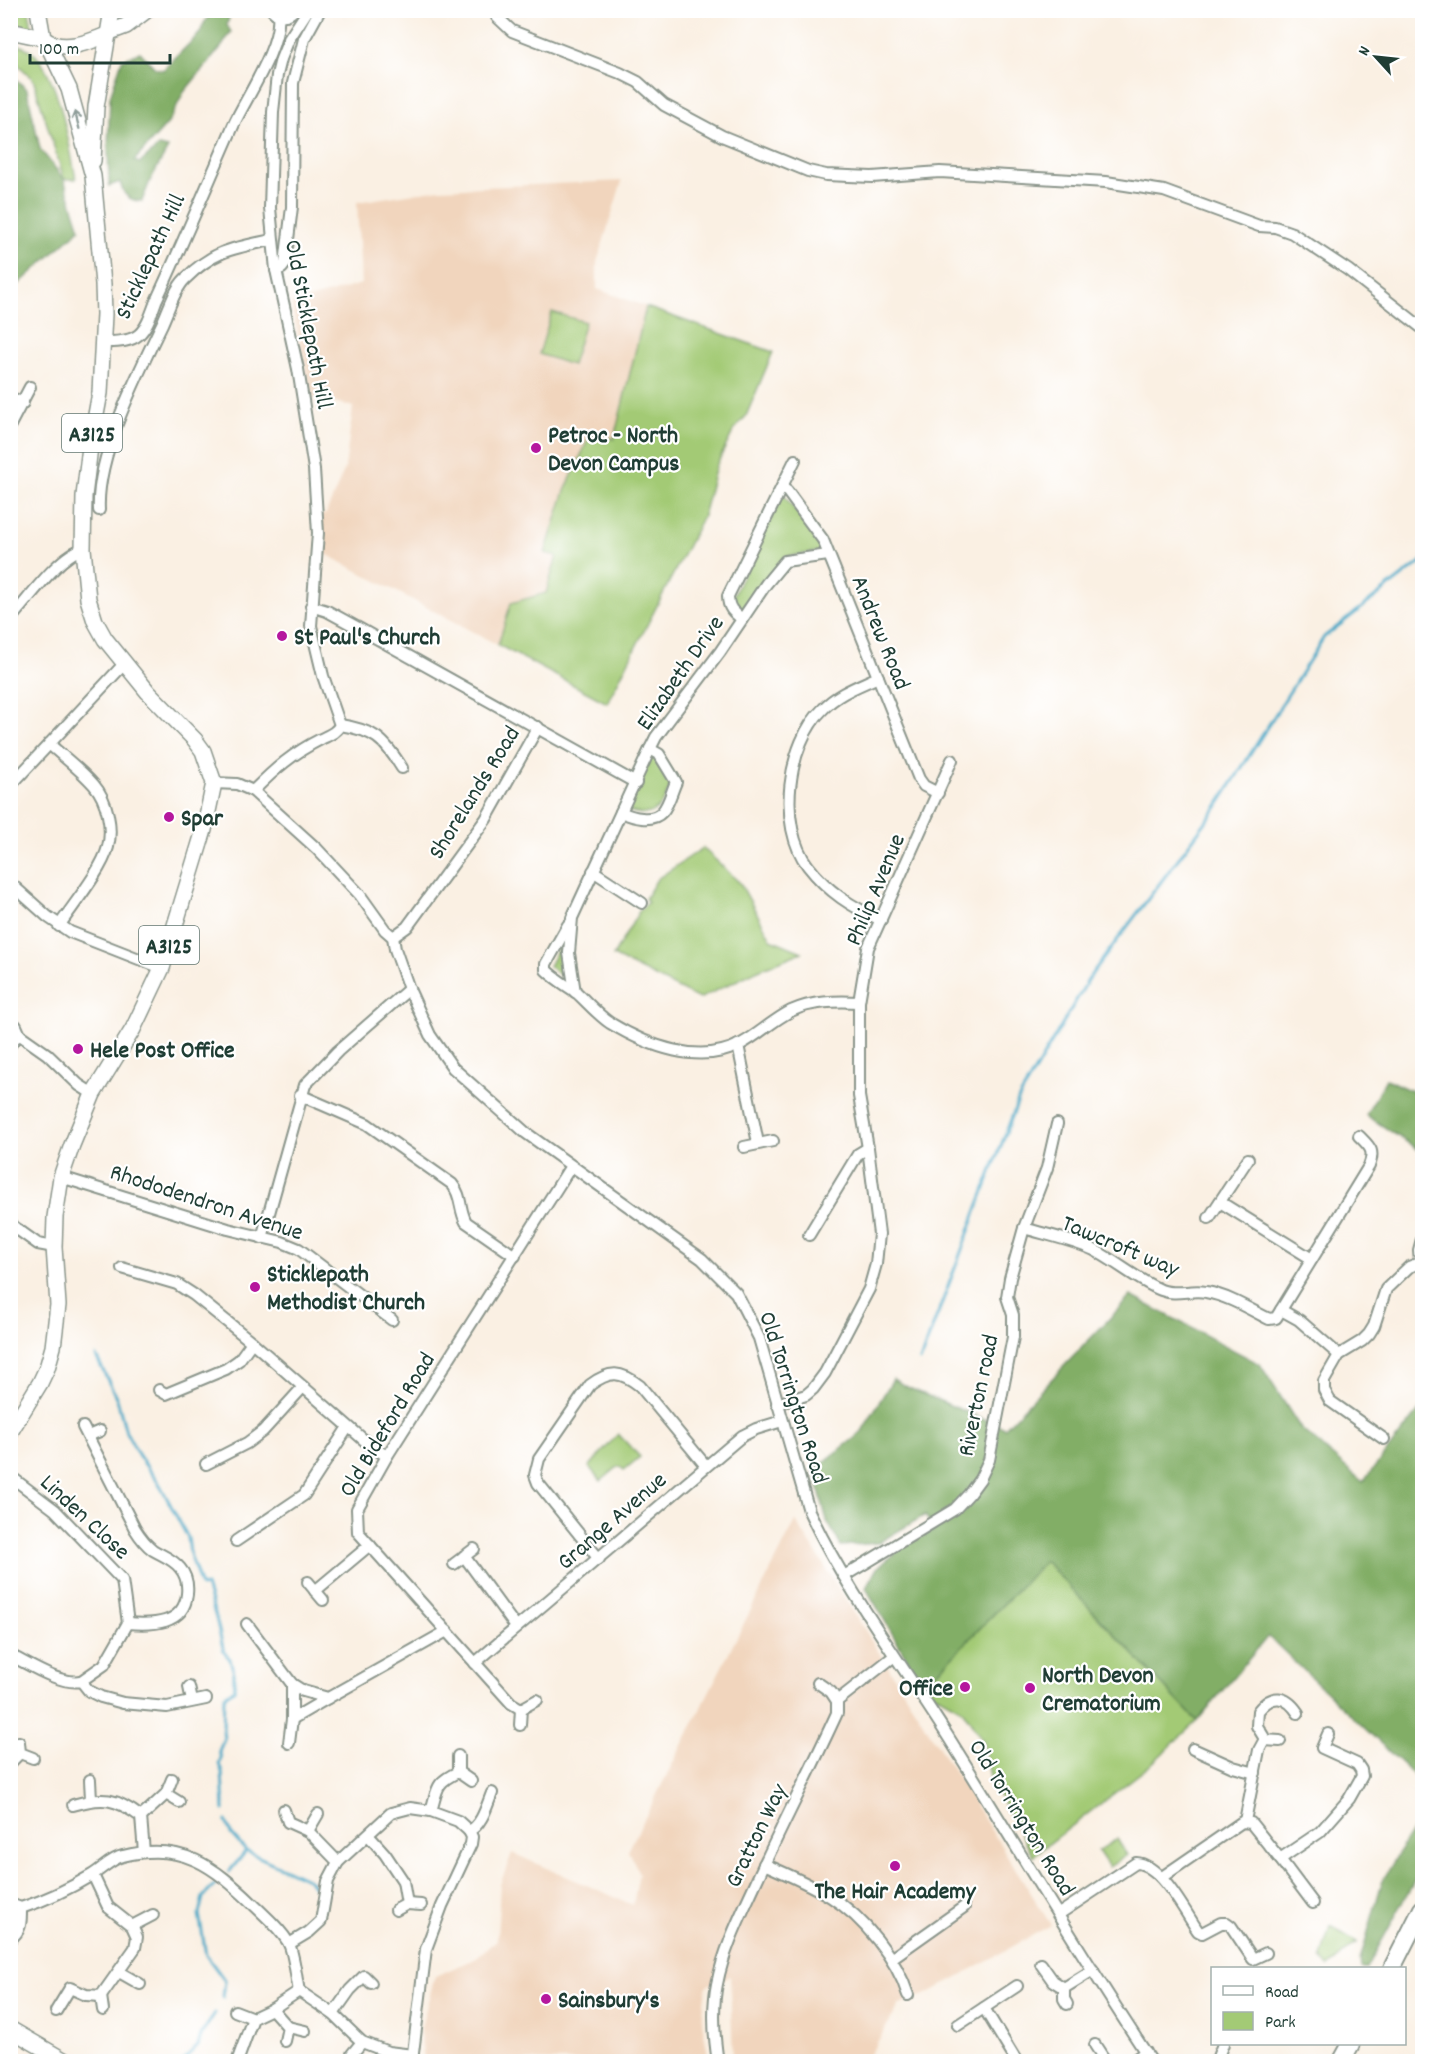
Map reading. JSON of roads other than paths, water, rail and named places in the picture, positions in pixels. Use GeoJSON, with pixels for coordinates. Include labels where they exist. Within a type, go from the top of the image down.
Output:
{"type":"FeatureCollection","features":[{"type":"Feature","properties":{"kind":"highway"},"geometry":{"type":"LineString","coordinates":[[1393,1967],[1422,1909]]}},
{"type":"Feature","properties":{"kind":"highway"},"geometry":{"type":"LineString","coordinates":[[1341,2061],[1350,2045]]}},
{"type":"Feature","properties":{"kind":"main road"},"geometry":{"type":"LineString","coordinates":[[38,10],[45,39]]}},
{"type":"Feature","properties":{"kind":"main road"},"geometry":{"type":"LineString","coordinates":[[109,33],[112,10]]}},
{"type":"Feature","properties":{"kind":"main road"},"geometry":{"type":"LineString","coordinates":[[10,31],[45,39],[63,46],[80,44],[126,26],[147,10]]}},
{"type":"Feature","properties":{"kind":"main road","name":"A3125"},"geometry":{"type":"LineString","coordinates":[[102,342],[103,284],[93,176],[96,108],[109,33]]}},
{"type":"Feature","properties":{"kind":"main road","name":"A3125"},"geometry":{"type":"LineString","coordinates":[[45,39],[69,89],[93,176]]}},
{"type":"Feature","properties":{"kind":"main road","name":"Sticklepath Hill"},"geometry":{"type":"LineString","coordinates":[[102,342],[100,393],[84,496],[83,549],[88,599],[95,621],[105,639],[148,692],[195,740],[202,751],[214,783]]}},
{"type":"Feature","properties":{"kind":"main road","name":"A3125"},"geometry":{"type":"LineString","coordinates":[[10,1432],[40,1383],[53,1347],[58,1305],[54,1246],[55,1217],[62,1177],[72,1145],[93,1094],[133,1029],[162,968],[204,830],[214,783]]}},
{"type":"Feature","properties":{"kind":"main road"},"geometry":{"type":"LineString","coordinates":[[10,2029],[42,2054],[63,2060]]}},
{"type":"Feature","properties":{"kind":"street"},"geometry":{"type":"LineString","coordinates":[[275,13],[289,15],[294,10]]}},
{"type":"Feature","properties":{"kind":"street","name":"Old Sticklepath Hill"},"geometry":{"type":"LineString","coordinates":[[308,10],[284,49],[275,88],[270,208],[276,270],[298,369],[314,469],[318,533],[311,626],[316,653],[340,725]]}},
{"type":"Feature","properties":{"kind":"street"},"geometry":{"type":"LineString","coordinates":[[276,270],[285,264],[292,207],[293,83],[304,39],[320,10]]}},
{"type":"Feature","properties":{"kind":"street"},"geometry":{"type":"LineString","coordinates":[[495,10],[497,17],[512,31],[620,73],[638,82],[664,105],[712,131],[808,171],[826,175],[872,177],[940,172],[1106,182],[1164,191],[1259,226],[1275,227],[1292,233],[1348,270],[1422,328]]}},
{"type":"Feature","properties":{"kind":"street","name":"Sticklepath Hill"},"geometry":{"type":"LineString","coordinates":[[102,342],[136,338],[148,323],[234,125],[263,67],[279,24],[275,13]]}},
{"type":"Feature","properties":{"kind":"street"},"geometry":{"type":"LineString","coordinates":[[99,510],[98,494],[116,429],[179,287],[198,267],[221,252],[272,240]]}},
{"type":"Feature","properties":{"kind":"street"},"geometry":{"type":"LineString","coordinates":[[10,425],[30,387]]}},
{"type":"Feature","properties":{"kind":"street"},"geometry":{"type":"LineString","coordinates":[[10,397],[23,403]]}},
{"type":"Feature","properties":{"kind":"street","name":"Elizabeth Drive"},"geometry":{"type":"LineString","coordinates":[[742,620],[731,610],[728,596],[795,460]]}},
{"type":"Feature","properties":{"kind":"street","name":"Andrew Road"},"geometry":{"type":"LineString","coordinates":[[782,488],[787,491],[823,540],[919,779],[924,786],[938,793]]}},
{"type":"Feature","properties":{"kind":"street"},"geometry":{"type":"LineString","coordinates":[[10,619],[63,560],[74,551],[83,549]]}},
{"type":"Feature","properties":{"kind":"street","name":"Elizabeth Drive"},"geometry":{"type":"LineString","coordinates":[[828,555],[785,561],[656,737],[572,918],[545,968],[609,1022],[668,1049],[702,1055],[738,1045],[801,1007],[835,1001],[859,1002]]}},
{"type":"Feature","properties":{"kind":"street","name":"Shorelands Road"},"geometry":{"type":"LineString","coordinates":[[311,606],[327,611],[538,728],[486,819],[407,927],[393,937]]}},
{"type":"Feature","properties":{"kind":"street"},"geometry":{"type":"LineString","coordinates":[[10,786],[124,664]]}},
{"type":"Feature","properties":{"kind":"street"},"geometry":{"type":"LineString","coordinates":[[878,677],[841,694],[812,720],[799,746],[791,773],[789,796],[796,841],[807,864],[834,895],[881,920]]}},
{"type":"Feature","properties":{"kind":"street"},"geometry":{"type":"LineString","coordinates":[[253,791],[282,762],[336,731],[340,725],[371,732],[384,742],[403,769]]}},
{"type":"Feature","properties":{"kind":"street"},"geometry":{"type":"LineString","coordinates":[[538,728],[636,783]]}},
{"type":"Feature","properties":{"kind":"street"},"geometry":{"type":"LineString","coordinates":[[49,744],[94,786],[102,797],[109,828],[108,847],[99,866],[59,926]]}},
{"type":"Feature","properties":{"kind":"street","name":"Elizabeth Drive"},"geometry":{"type":"LineString","coordinates":[[621,812],[636,818],[655,817],[662,812],[676,782],[674,774],[659,754],[650,749]]}},
{"type":"Feature","properties":{"kind":"street","name":"Philip Avenue"},"geometry":{"type":"LineString","coordinates":[[777,1404],[796,1400],[813,1389],[825,1373],[869,1289],[876,1264],[879,1234],[859,1096],[859,1002],[868,948],[952,760]]}},
{"type":"Feature","properties":{"kind":"street","name":"Old Torrington Road"},"geometry":{"type":"LineString","coordinates":[[214,783],[228,782],[253,791],[317,849],[360,894],[385,930],[393,937],[409,989],[430,1035],[453,1068],[526,1133],[702,1258],[730,1286],[759,1338],[809,1511],[821,1536],[893,1657],[942,1727],[1149,2057]]}},
{"type":"Feature","properties":{"kind":"street"},"geometry":{"type":"LineString","coordinates":[[593,871],[642,903]]}},
{"type":"Feature","properties":{"kind":"street"},"geometry":{"type":"LineString","coordinates":[[10,883],[59,926],[162,968]]}},
{"type":"Feature","properties":{"kind":"street","name":"Elizabeth Drive"},"geometry":{"type":"LineString","coordinates":[[572,918],[569,953],[575,992]]}},
{"type":"Feature","properties":{"kind":"street"},"geometry":{"type":"LineString","coordinates":[[262,1238],[300,1095],[305,1085],[338,1051],[409,989]]}},
{"type":"Feature","properties":{"kind":"street"},"geometry":{"type":"LineString","coordinates":[[15,1027],[93,1094]]}},
{"type":"Feature","properties":{"kind":"street"},"geometry":{"type":"LineString","coordinates":[[10,1045],[15,1038],[15,1027]]}},
{"type":"Feature","properties":{"kind":"street"},"geometry":{"type":"LineString","coordinates":[[738,1045],[758,1143]]}},
{"type":"Feature","properties":{"kind":"street"},"geometry":{"type":"LineString","coordinates":[[300,1095],[367,1124],[452,1184],[458,1190],[462,1216],[466,1222],[515,1256]]}},
{"type":"Feature","properties":{"kind":"street","name":"Riverton road"},"geometry":{"type":"LineString","coordinates":[[844,1576],[955,1509],[980,1479],[989,1460],[1013,1337],[1013,1315],[1007,1297],[1010,1278],[1024,1228],[1047,1168],[1057,1124]]}},
{"type":"Feature","properties":{"kind":"street"},"geometry":{"type":"LineString","coordinates":[[1339,1355],[1299,1320],[1281,1310],[1369,1167],[1373,1157],[1372,1151],[1359,1136]]}},
{"type":"Feature","properties":{"kind":"street"},"geometry":{"type":"LineString","coordinates":[[744,1147],[773,1141]]}},
{"type":"Feature","properties":{"kind":"street"},"geometry":{"type":"LineString","coordinates":[[809,1235],[858,1154],[868,1148]]}},
{"type":"Feature","properties":{"kind":"street"},"geometry":{"type":"LineString","coordinates":[[1209,1218],[1248,1159]]}},
{"type":"Feature","properties":{"kind":"street","name":"Old Bideford Road"},"geometry":{"type":"LineString","coordinates":[[521,1709],[511,1703],[358,1532],[357,1509],[387,1456],[571,1166]]}},
{"type":"Feature","properties":{"kind":"street","name":"Rhododendron Avenue"},"geometry":{"type":"LineString","coordinates":[[62,1177],[299,1249],[392,1320]]}},
{"type":"Feature","properties":{"kind":"street"},"geometry":{"type":"LineString","coordinates":[[1220,1202],[1312,1259]]}},
{"type":"Feature","properties":{"kind":"street"},"geometry":{"type":"LineString","coordinates":[[10,1224],[38,1244],[54,1246]]}},
{"type":"Feature","properties":{"kind":"street","name":"Tawcroft way"},"geometry":{"type":"LineString","coordinates":[[1024,1228],[1091,1249],[1164,1291],[1213,1294],[1269,1319],[1276,1318],[1281,1310]]}},
{"type":"Feature","properties":{"kind":"street"},"geometry":{"type":"LineString","coordinates":[[1383,1439],[1330,1401],[1324,1390],[1327,1374],[1339,1355],[1369,1334],[1374,1326],[1386,1289],[1409,1267],[1421,1262],[1419,1250],[1422,1239]]}},
{"type":"Feature","properties":{"kind":"street"},"geometry":{"type":"LineString","coordinates":[[127,1273],[177,1284],[194,1295],[252,1342],[372,1448],[387,1456]]}},
{"type":"Feature","properties":{"kind":"street"},"geometry":{"type":"LineString","coordinates":[[163,1396],[226,1369],[238,1360],[252,1342]]}},
{"type":"Feature","properties":{"kind":"street"},"geometry":{"type":"LineString","coordinates":[[598,1559],[538,1483],[535,1475],[538,1459],[590,1385],[601,1377],[612,1374],[629,1377],[640,1386],[706,1466]]}},
{"type":"Feature","properties":{"kind":"street"},"geometry":{"type":"LineString","coordinates":[[203,1466],[247,1443],[262,1431],[303,1387]]}},
{"type":"Feature","properties":{"kind":"street","name":"Grange Avenue"},"geometry":{"type":"LineString","coordinates":[[475,1663],[742,1436],[782,1421]]}},
{"type":"Feature","properties":{"kind":"street"},"geometry":{"type":"LineString","coordinates":[[236,1541],[304,1495],[348,1427]]}},
{"type":"Feature","properties":{"kind":"street"},"geometry":{"type":"LineString","coordinates":[[10,1655],[63,1680],[72,1683],[81,1681],[104,1665],[128,1623],[159,1624],[169,1621],[185,1605],[186,1582],[179,1566],[170,1558],[153,1550],[142,1540],[86,1432],[100,1431]]}},
{"type":"Feature","properties":{"kind":"street","name":"Linden Close"},"geometry":{"type":"LineString","coordinates":[[10,1476],[55,1510],[122,1580],[128,1623]]}},
{"type":"Feature","properties":{"kind":"street"},"geometry":{"type":"LineString","coordinates":[[323,1600],[312,1587],[370,1545]]}},
{"type":"Feature","properties":{"kind":"street"},"geometry":{"type":"LineString","coordinates":[[454,1564],[474,1549]]}},
{"type":"Feature","properties":{"kind":"street"},"geometry":{"type":"LineString","coordinates":[[464,1556],[516,1627]]}},
{"type":"Feature","properties":{"kind":"street"},"geometry":{"type":"LineString","coordinates":[[247,1624],[292,1684],[303,1691],[328,1698]]}},
{"type":"Feature","properties":{"kind":"street"},"geometry":{"type":"LineString","coordinates":[[292,1719],[447,1631]]}},
{"type":"Feature","properties":{"kind":"street"},"geometry":{"type":"LineString","coordinates":[[818,1683],[831,1692],[837,1701],[893,1657]]}},
{"type":"Feature","properties":{"kind":"street"},"geometry":{"type":"LineString","coordinates":[[81,1681],[89,1691],[123,1703],[167,1707],[206,1699]]}},
{"type":"Feature","properties":{"kind":"street"},"geometry":{"type":"LineString","coordinates":[[289,1743],[292,1684]]}},
{"type":"Feature","properties":{"kind":"street"},"geometry":{"type":"LineString","coordinates":[[189,1687],[192,1701]]}},
{"type":"Feature","properties":{"kind":"street"},"geometry":{"type":"LineString","coordinates":[[1264,1740],[1256,1718],[1263,1705],[1273,1699],[1285,1700],[1292,1704],[1298,1713]]}},
{"type":"Feature","properties":{"kind":"street"},"geometry":{"type":"LineString","coordinates":[[520,1725],[521,1709],[537,1700]]}},
{"type":"Feature","properties":{"kind":"street","name":"Gratton Way"},"geometry":{"type":"LineString","coordinates":[[718,2061],[715,2014],[721,1967],[729,1943],[764,1864],[837,1713],[837,1701]]}},
{"type":"Feature","properties":{"kind":"street"},"geometry":{"type":"LineString","coordinates":[[1316,1759],[1328,1734]]}},
{"type":"Feature","properties":{"kind":"street"},"geometry":{"type":"LineString","coordinates":[[1264,1740],[1280,1741]]}},
{"type":"Feature","properties":{"kind":"street"},"geometry":{"type":"LineString","coordinates":[[1245,1821],[1259,1750],[1264,1740]]}},
{"type":"Feature","properties":{"kind":"street"},"geometry":{"type":"LineString","coordinates":[[10,1763],[20,1747],[33,1758]]}},
{"type":"Feature","properties":{"kind":"street"},"geometry":{"type":"LineString","coordinates":[[1280,1858],[1320,1832],[1349,1799],[1362,1776],[1357,1764],[1322,1748]]}},
{"type":"Feature","properties":{"kind":"street"},"geometry":{"type":"LineString","coordinates":[[1193,1749],[1233,1767],[1254,1773]]}},
{"type":"Feature","properties":{"kind":"street"},"geometry":{"type":"LineString","coordinates":[[458,1756],[458,1772]]}},
{"type":"Feature","properties":{"kind":"street"},"geometry":{"type":"LineString","coordinates":[[458,1772],[471,1781]]}},
{"type":"Feature","properties":{"kind":"street"},"geometry":{"type":"LineString","coordinates":[[431,1811],[439,1783],[444,1778],[458,1772]]}},
{"type":"Feature","properties":{"kind":"street"},"geometry":{"type":"LineString","coordinates":[[141,1816],[166,1794],[172,1779]]}},
{"type":"Feature","properties":{"kind":"street"},"geometry":{"type":"LineString","coordinates":[[90,1780],[91,1799]]}},
{"type":"Feature","properties":{"kind":"street"},"geometry":{"type":"LineString","coordinates":[[470,1831],[474,1830],[482,1817],[492,1793]]}},
{"type":"Feature","properties":{"kind":"street"},"geometry":{"type":"LineString","coordinates":[[166,1794],[179,1802]]}},
{"type":"Feature","properties":{"kind":"street"},"geometry":{"type":"LineString","coordinates":[[73,1805],[91,1799],[109,1800],[124,1804],[141,1816]]}},
{"type":"Feature","properties":{"kind":"street"},"geometry":{"type":"LineString","coordinates":[[10,1939],[21,1926],[16,1906],[50,1898],[93,1875],[120,1856],[144,1852],[186,1856],[221,1874],[274,1924],[289,1944],[299,1991],[333,2014],[362,2042],[412,2058],[426,1949],[442,1906],[471,1844],[470,1831],[458,1821],[431,1811],[404,1808],[391,1813],[338,1862],[328,1881],[321,1921],[309,1932],[289,1944]]}},
{"type":"Feature","properties":{"kind":"street"},"geometry":{"type":"LineString","coordinates":[[284,1810],[288,1822],[308,1831],[338,1862]]}},
{"type":"Feature","properties":{"kind":"street"},"geometry":{"type":"LineString","coordinates":[[308,1831],[318,1814]]}},
{"type":"Feature","properties":{"kind":"street"},"geometry":{"type":"LineString","coordinates":[[141,1816],[144,1852]]}},
{"type":"Feature","properties":{"kind":"street"},"geometry":{"type":"LineString","coordinates":[[1162,1877],[1238,1823],[1245,1821],[1251,1823],[1313,1903]]}},
{"type":"Feature","properties":{"kind":"street"},"geometry":{"type":"LineString","coordinates":[[368,1835],[385,1854],[403,1881],[407,1904]]}},
{"type":"Feature","properties":{"kind":"street"},"geometry":{"type":"LineString","coordinates":[[1059,1914],[1136,1863],[1142,1863],[1162,1877],[1198,1931],[1202,1934],[1221,1923],[1227,1923],[1253,1959]]}},
{"type":"Feature","properties":{"kind":"street"},"geometry":{"type":"LineString","coordinates":[[764,1864],[801,1880],[833,1898],[872,1934],[892,1958],[904,1980],[908,1995]]}},
{"type":"Feature","properties":{"kind":"street"},"geometry":{"type":"LineString","coordinates":[[93,1875],[108,1906],[132,1926],[137,1936],[135,1948],[101,1996],[104,2010]]}},
{"type":"Feature","properties":{"kind":"street"},"geometry":{"type":"LineString","coordinates":[[396,1910],[407,1904],[421,1905]]}},
{"type":"Feature","properties":{"kind":"street"},"geometry":{"type":"LineString","coordinates":[[892,1958],[964,1907]]}},
{"type":"Feature","properties":{"kind":"street"},"geometry":{"type":"LineString","coordinates":[[132,1926],[153,1915]]}},
{"type":"Feature","properties":{"kind":"street"},"geometry":{"type":"LineString","coordinates":[[1245,1967],[1253,1959],[1266,1953]]}},
{"type":"Feature","properties":{"kind":"street"},"geometry":{"type":"LineString","coordinates":[[1041,1964],[1053,1981],[1064,1988]]}},
{"type":"Feature","properties":{"kind":"street"},"geometry":{"type":"LineString","coordinates":[[333,2014],[350,1990],[367,1979],[357,1966]]}},
{"type":"Feature","properties":{"kind":"street"},"geometry":{"type":"LineString","coordinates":[[1064,1988],[1093,1970]]}},
{"type":"Feature","properties":{"kind":"street"},"geometry":{"type":"LineString","coordinates":[[119,1972],[140,1984]]}},
{"type":"Feature","properties":{"kind":"street"},"geometry":{"type":"LineString","coordinates":[[957,2025],[1017,1986]]}},
{"type":"Feature","properties":{"kind":"street"},"geometry":{"type":"LineString","coordinates":[[56,2011],[70,1988],[86,1995],[101,1996]]}},
{"type":"Feature","properties":{"kind":"street"},"geometry":{"type":"LineString","coordinates":[[1064,1988],[1064,1999],[1067,2004]]}},
{"type":"Feature","properties":{"kind":"street"},"geometry":{"type":"LineString","coordinates":[[237,2061],[254,2018],[299,1991]]}},
{"type":"Feature","properties":{"kind":"street"},"geometry":{"type":"LineString","coordinates":[[984,2008],[1017,2061]]}},
{"type":"Feature","properties":{"kind":"street"},"geometry":{"type":"LineString","coordinates":[[272,2009],[288,2027],[305,2031]]}},
{"type":"Feature","properties":{"kind":"street"},"geometry":{"type":"LineString","coordinates":[[235,2011],[254,2018]]}},
{"type":"Feature","properties":{"kind":"street"},"geometry":{"type":"LineString","coordinates":[[285,2041],[288,2027]]}},
{"type":"Feature","properties":{"kind":"street"},"geometry":{"type":"LineString","coordinates":[[350,2061],[352,2054],[362,2042]]}},
{"type":"Feature","properties":{"kind":"street"},"geometry":{"type":"LineString","coordinates":[[1095,2045],[1106,2061]]}},
{"type":"Feature","properties":{"kind":"street"},"geometry":{"type":"LineString","coordinates":[[1216,2061],[1222,2045]]}},
{"type":"Feature","properties":{"kind":"street"},"geometry":{"type":"LineString","coordinates":[[1131,2061],[1149,2057]]}},
{"type":"Feature","properties":{"kind":"waterway"},"geometry":{"type":"LineString","coordinates":[[920,1361],[1019,1098],[1091,975],[1217,807],[1324,637],[1422,561]]}},
{"type":"Feature","properties":{"kind":"waterway"},"geometry":{"type":"LineString","coordinates":[[96,1356],[117,1399],[126,1432],[139,1456],[160,1485],[188,1538],[190,1554],[201,1587],[206,1586],[224,1652],[230,1659],[234,1673],[234,1690],[224,1697],[224,1739],[219,1751],[224,1810]]}},
{"type":"Feature","properties":{"kind":"waterway"},"geometry":{"type":"LineString","coordinates":[[226,1821],[231,1834],[246,1851],[229,1872]]}},
{"type":"Feature","properties":{"kind":"waterway"},"geometry":{"type":"LineString","coordinates":[[246,1851],[309,1880],[314,1887]]}},
{"type":"Feature","properties":{"kind":"waterway"},"geometry":{"type":"LineString","coordinates":[[216,1884],[203,1897],[199,1914],[206,1955],[225,1981],[223,1997]]}},
{"type":"Feature","properties":{"kind":"waterway"},"geometry":{"type":"LineString","coordinates":[[182,2062],[198,2046],[201,2035],[215,2013]]}},
{"type":"Feature","properties":{"kind":"place","name":"Petroc - North Devon Campus"},"geometry":{"type":"Point","coordinates":[536,448]}},
{"type":"Feature","properties":{"kind":"place","name":"St Paul's Church"},"geometry":{"type":"Point","coordinates":[282,636]}},
{"type":"Feature","properties":{"kind":"place","name":"Spar"},"geometry":{"type":"Point","coordinates":[169,817]}},
{"type":"Feature","properties":{"kind":"place","name":"Hele Post Office"},"geometry":{"type":"Point","coordinates":[78,1049]}},
{"type":"Feature","properties":{"kind":"place","name":"Sticklepath Methodist Church"},"geometry":{"type":"Point","coordinates":[255,1287]}},
{"type":"Feature","properties":{"kind":"place","name":"Office"},"geometry":{"type":"Point","coordinates":[965,1687]}},
{"type":"Feature","properties":{"kind":"place","name":"North Devon Crematorium"},"geometry":{"type":"Point","coordinates":[1030,1688]}},
{"type":"Feature","properties":{"kind":"place","name":"The Hair Academy"},"geometry":{"type":"Point","coordinates":[895,1866]}},
{"type":"Feature","properties":{"kind":"place","name":"Sainsbury's"},"geometry":{"type":"Point","coordinates":[546,1999]}}]}
